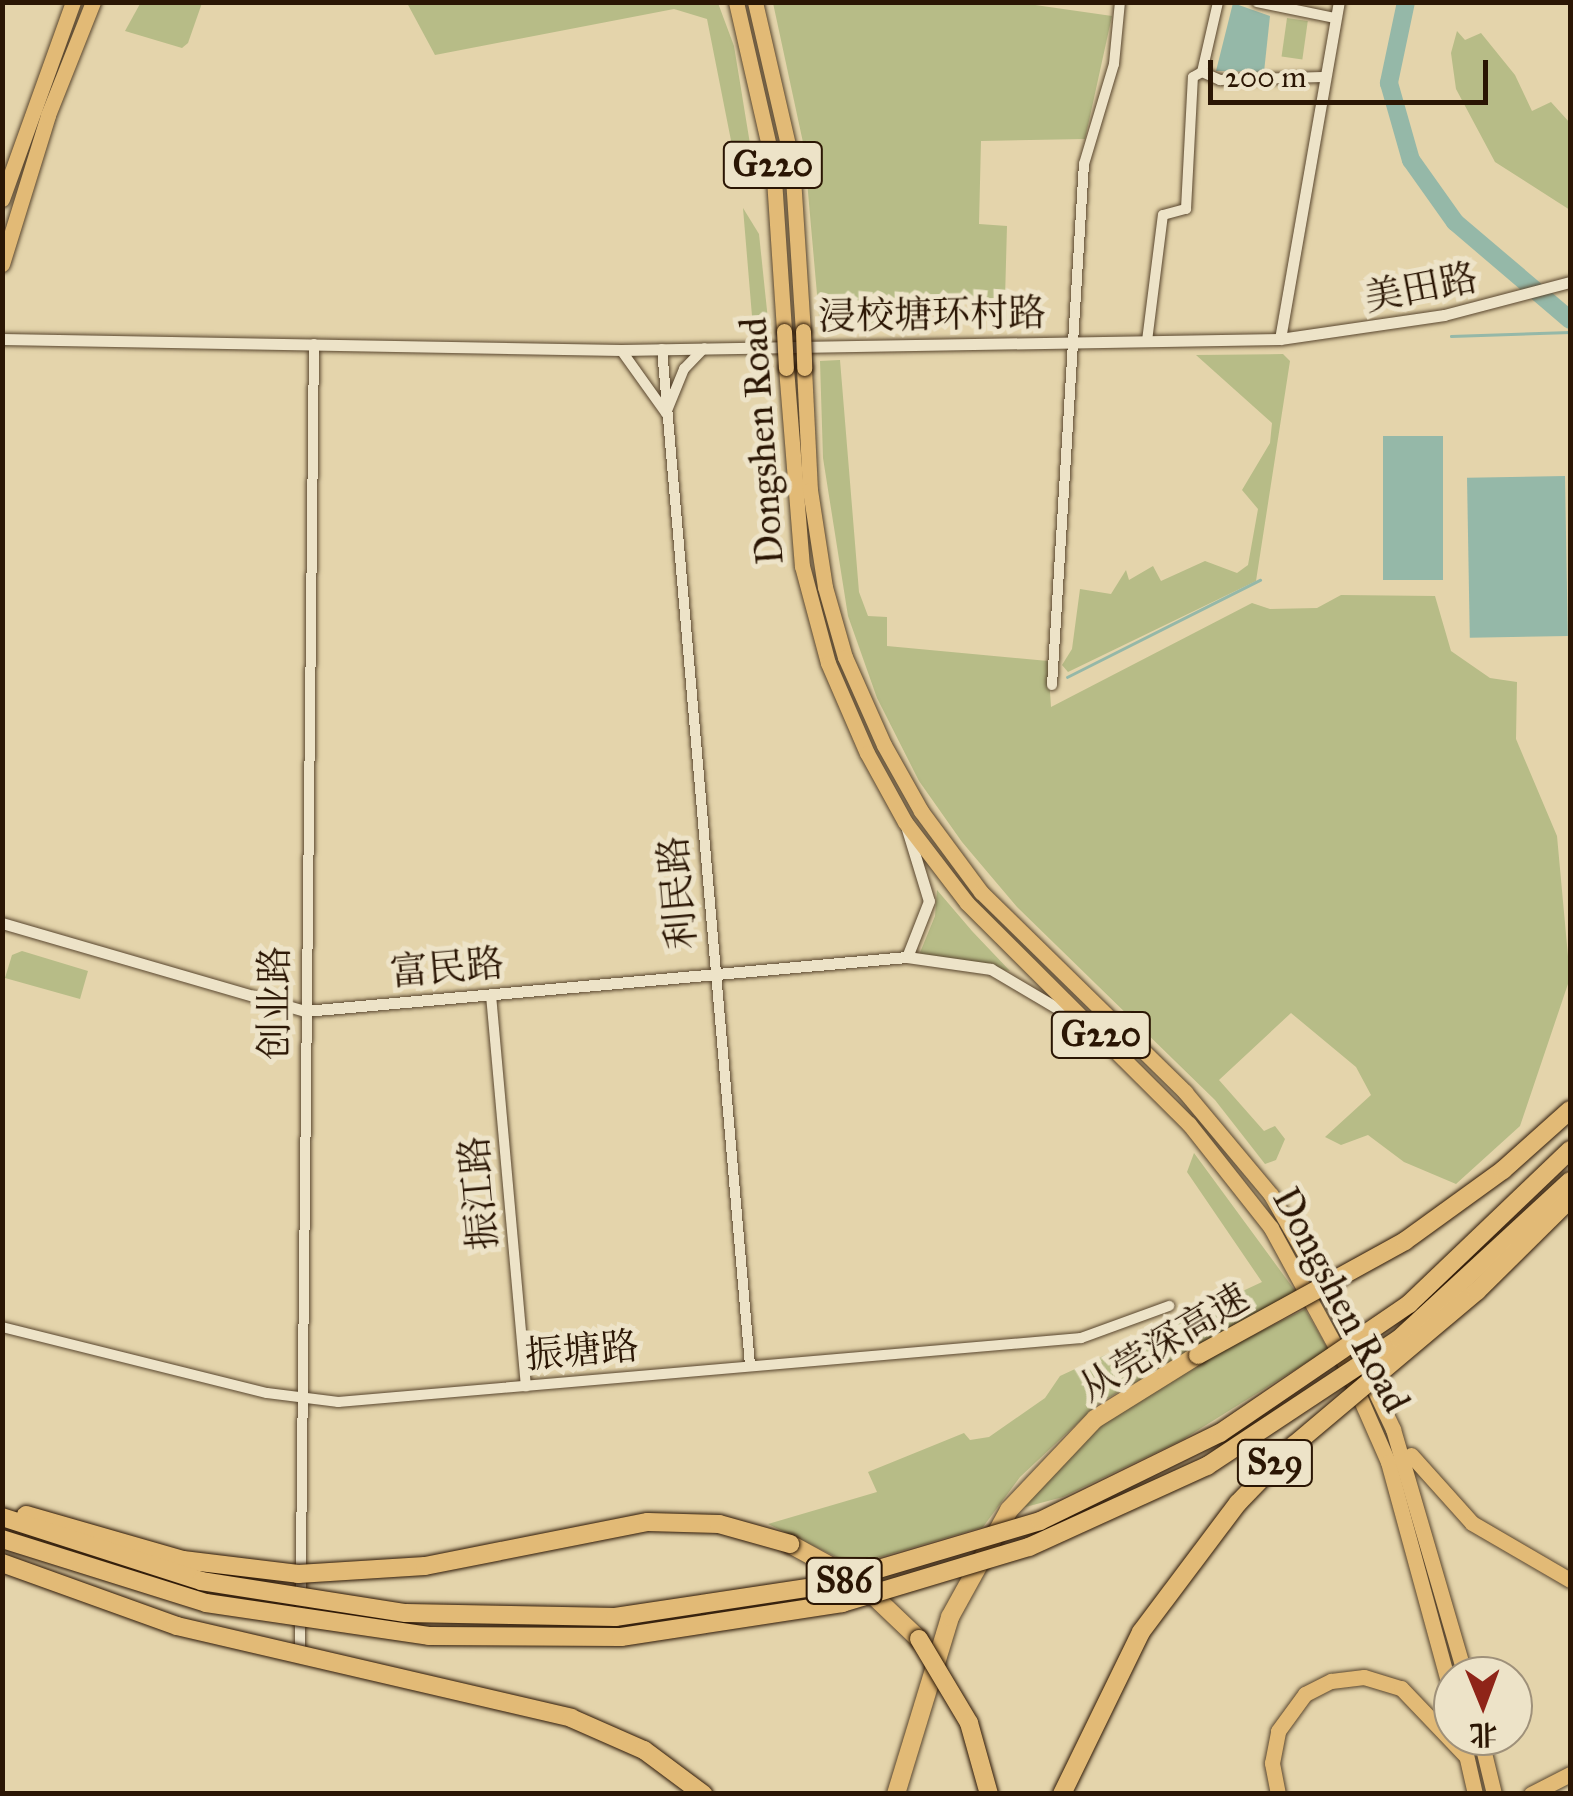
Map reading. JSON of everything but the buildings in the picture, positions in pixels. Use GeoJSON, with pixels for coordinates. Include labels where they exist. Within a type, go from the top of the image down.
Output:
{"type":"FeatureCollection","features":[{"type":"Feature","properties":{"kind":"highway","name":"从莞深高速"},"geometry":{"type":"LineString","coordinates":[[896,1794],[950,1616],[1008,1510],[1078,1432],[1198,1354],[1405,1241],[1502,1170],[1570,1110]]}},
{"type":"Feature","properties":{"kind":"highway","name":"S86"},"geometry":{"type":"LineString","coordinates":[[2,1517],[200,1581],[406,1614],[615,1617],[835,1583],[1013,1531],[1208,1441],[1409,1304],[1570,1150]]}},
{"type":"Feature","properties":{"kind":"highway","name":"S86"},"geometry":{"type":"LineString","coordinates":[[2,1539],[206,1603],[429,1636],[636,1636],[842,1603],[1029,1548],[1207,1466],[1398,1339],[1570,1180]]}},
{"type":"Feature","properties":{"kind":"highway","name":"S29"},"geometry":{"type":"LineString","coordinates":[[1062,1794],[1141,1632],[1238,1503],[1294,1445],[1462,1304],[1570,1199]]}},
{"type":"Feature","properties":{"kind":"highway"},"geometry":{"type":"LineString","coordinates":[[2,1506],[169,1557],[298,1574],[411,1568],[648,1522],[720,1524],[790,1544],[858,1581],[919,1639],[961,1705],[989,1794]]}},
{"type":"Feature","properties":{"kind":"highway"},"geometry":{"type":"LineString","coordinates":[[2,1563],[167,1623],[571,1718],[644,1750],[702,1794]]}},
{"type":"Feature","properties":{"kind":"main road"},"geometry":{"type":"LineString","coordinates":[[2,200],[73,2]]}},
{"type":"Feature","properties":{"kind":"main road"},"geometry":{"type":"LineString","coordinates":[[2,264],[48,115],[93,2]]}},
{"type":"Feature","properties":{"kind":"main road","name":"Dongshen Road"},"geometry":{"type":"LineString","coordinates":[[736,2],[770,150],[794,518],[810,603],[846,709],[906,822],[985,923],[1094,1028],[1224,1164],[1271,1228],[1317,1310],[1388,1462],[1441,1656]]}},
{"type":"Feature","properties":{"kind":"main road","name":"Dongshen Road"},"geometry":{"type":"LineString","coordinates":[[755,2],[792,162],[810,490],[828,599],[863,702],[901,779],[998,910],[1185,1092],[1255,1174],[1336,1308],[1394,1428],[1433,1546],[1461,1656]]}},
{"type":"Feature","properties":{"kind":"main road"},"geometry":{"type":"LineString","coordinates":[[1394,1428],[1456,1510],[1570,1580]]}},
{"type":"Feature","properties":{"kind":"main road"},"geometry":{"type":"LineString","coordinates":[[1278,1794],[1272,1763],[1278,1730],[1306,1694],[1330,1681],[1364,1677],[1401,1688],[1433,1721]]}},
{"type":"Feature","properties":{"kind":"main road"},"geometry":{"type":"LineString","coordinates":[[1466,1756],[1476,1794]]}},
{"type":"Feature","properties":{"kind":"main road"},"geometry":{"type":"LineString","coordinates":[[1485,1756],[1494,1794]]}},
{"type":"Feature","properties":{"kind":"main road"},"geometry":{"type":"LineString","coordinates":[[1530,1794],[1570,1774]]}},
{"type":"Feature","properties":{"kind":"street"},"geometry":{"type":"LineString","coordinates":[[1052,686],[1084,164],[1114,64],[1120,2]]}},
{"type":"Feature","properties":{"kind":"street"},"geometry":{"type":"LineString","coordinates":[[1147,342],[1163,214],[1186,209],[1193,77],[1202,72],[1218,2]]}},
{"type":"Feature","properties":{"kind":"street"},"geometry":{"type":"LineString","coordinates":[[1257,2],[1335,18]]}},
{"type":"Feature","properties":{"kind":"street"},"geometry":{"type":"LineString","coordinates":[[1280,340],[1322,78],[1340,2]]}},
{"type":"Feature","properties":{"kind":"street"},"geometry":{"type":"LineString","coordinates":[[1202,72],[1220,80],[1322,78]]}},
{"type":"Feature","properties":{"kind":"street","name":"美田路"},"geometry":{"type":"LineString","coordinates":[[1280,340],[1497,303],[1570,282]]}},
{"type":"Feature","properties":{"kind":"street","name":"浸校塘环村路"},"geometry":{"type":"LineString","coordinates":[[2,339],[621,350],[1280,340]]}},
{"type":"Feature","properties":{"kind":"street","name":"创业路"},"geometry":{"type":"LineString","coordinates":[[300,1661],[314,344]]}},
{"type":"Feature","properties":{"kind":"street","name":"利民路"},"geometry":{"type":"LineString","coordinates":[[666,414],[684,369],[704,348]]}},
{"type":"Feature","properties":{"kind":"street","name":"利民路"},"geometry":{"type":"LineString","coordinates":[[662,349],[750,1366]]}},
{"type":"Feature","properties":{"kind":"street"},"geometry":{"type":"LineString","coordinates":[[621,350],[666,414]]}},
{"type":"Feature","properties":{"kind":"street"},"geometry":{"type":"LineString","coordinates":[[906,822],[930,901],[907,957]]}},
{"type":"Feature","properties":{"kind":"street","name":"富民路"},"geometry":{"type":"LineString","coordinates":[[2,923],[305,1011],[907,957],[991,968],[1094,1028]]}},
{"type":"Feature","properties":{"kind":"street","name":"振江路"},"geometry":{"type":"LineString","coordinates":[[491,994],[526,1386]]}},
{"type":"Feature","properties":{"kind":"street","name":"振塘路"},"geometry":{"type":"LineString","coordinates":[[2,1327],[302,1400],[526,1386],[1081,1338],[1168,1306]]}},
{"type":"Feature","properties":{"kind":"green space"},"geometry":{"type":"Polygon","coordinates":[[[141,2],[202,3],[188,43],[182,48],[125,31],[141,2]]]}},
{"type":"Feature","properties":{"kind":"green space"},"geometry":{"type":"Polygon","coordinates":[[[1015,2],[1112,16],[1085,139],[981,141],[979,224],[1007,226],[1005,299],[907,300],[906,327],[820,328],[804,147],[773,3],[1015,2]]]}},
{"type":"Feature","properties":{"kind":"green space"},"geometry":{"type":"Polygon","coordinates":[[[407,3],[718,3],[734,46],[751,150],[748,175],[739,181],[707,19],[674,9],[435,55],[407,3]]]}},
{"type":"Feature","properties":{"kind":"green space"},"geometry":{"type":"Polygon","coordinates":[[[1287,18],[1308,21],[1302,60],[1282,57],[1287,18]]]}},
{"type":"Feature","properties":{"kind":"green space"},"geometry":{"type":"Polygon","coordinates":[[[1457,31],[1465,40],[1481,33],[1515,75],[1532,111],[1551,102],[1570,123],[1570,210],[1495,162],[1456,89],[1451,53],[1457,31]]]}},
{"type":"Feature","properties":{"kind":"green space"},"geometry":{"type":"Polygon","coordinates":[[[743,208],[759,234],[770,339],[754,340],[743,208]]]}},
{"type":"Feature","properties":{"kind":"green space"},"geometry":{"type":"Polygon","coordinates":[[[1283,354],[1290,361],[1256,581],[1068,672],[1062,665],[1072,649],[1080,589],[1111,594],[1126,570],[1129,580],[1153,566],[1161,581],[1205,561],[1237,573],[1248,565],[1258,509],[1242,490],[1270,443],[1272,423],[1196,355],[1283,354]]]}},
{"type":"Feature","properties":{"kind":"green space"},"geometry":{"type":"Polygon","coordinates":[[[840,360],[859,592],[868,616],[887,617],[887,646],[1048,661],[1051,707],[1252,603],[1270,609],[1317,608],[1341,595],[1435,596],[1451,651],[1490,678],[1517,682],[1516,739],[1557,836],[1570,978],[1520,1126],[1456,1184],[1404,1162],[1368,1135],[1341,1145],[1325,1137],[1371,1095],[1356,1067],[1291,1013],[1219,1080],[1264,1131],[1275,1126],[1285,1139],[1276,1160],[1265,1164],[1215,1100],[1017,907],[962,842],[919,781],[877,698],[848,616],[823,458],[820,361],[840,360]]]}},
{"type":"Feature","properties":{"kind":"green space"},"geometry":{"type":"Polygon","coordinates":[[[937,890],[1010,971],[919,955],[935,916],[937,890]]]}},
{"type":"Feature","properties":{"kind":"green space"},"geometry":{"type":"Polygon","coordinates":[[[22,951],[88,971],[80,999],[5,978],[12,955],[22,951]]]}},
{"type":"Feature","properties":{"kind":"green space"},"geometry":{"type":"Polygon","coordinates":[[[1194,1153],[1296,1292],[1099,1403],[1020,1477],[983,1527],[853,1565],[768,1524],[877,1492],[868,1472],[964,1433],[970,1440],[989,1437],[1045,1398],[1060,1376],[1262,1282],[1187,1172],[1194,1153]]]}},
{"type":"Feature","properties":{"kind":"green space"},"geometry":{"type":"Polygon","coordinates":[[[1305,1309],[1328,1349],[1182,1440],[1063,1497],[1018,1509],[1094,1429],[1202,1361],[1305,1309]]]}},
{"type":"Feature","properties":{"kind":"shaded area"},"geometry":{"type":"Polygon","coordinates":[[[1233,3],[1270,16],[1264,72],[1216,71],[1233,3]]]}},
{"type":"Feature","properties":{"kind":"shaded area"},"geometry":{"type":"Polygon","coordinates":[[[1383,436],[1443,436],[1443,580],[1383,580],[1383,436]]]}},
{"type":"Feature","properties":{"kind":"shaded area"},"geometry":{"type":"Polygon","coordinates":[[[1565,476],[1568,636],[1470,638],[1467,478],[1565,476]]]}},
{"type":"Feature","properties":{"kind":"waterway"},"geometry":{"type":"LineString","coordinates":[[1406,2],[1389,83],[1411,160],[1455,222],[1570,320]]}},
{"type":"Feature","properties":{"kind":"waterway"},"geometry":{"type":"LineString","coordinates":[[1451,336],[1570,332]]}},
{"type":"Feature","properties":{"kind":"waterway"},"geometry":{"type":"LineString","coordinates":[[1067,677],[1260,580]]}}]}
